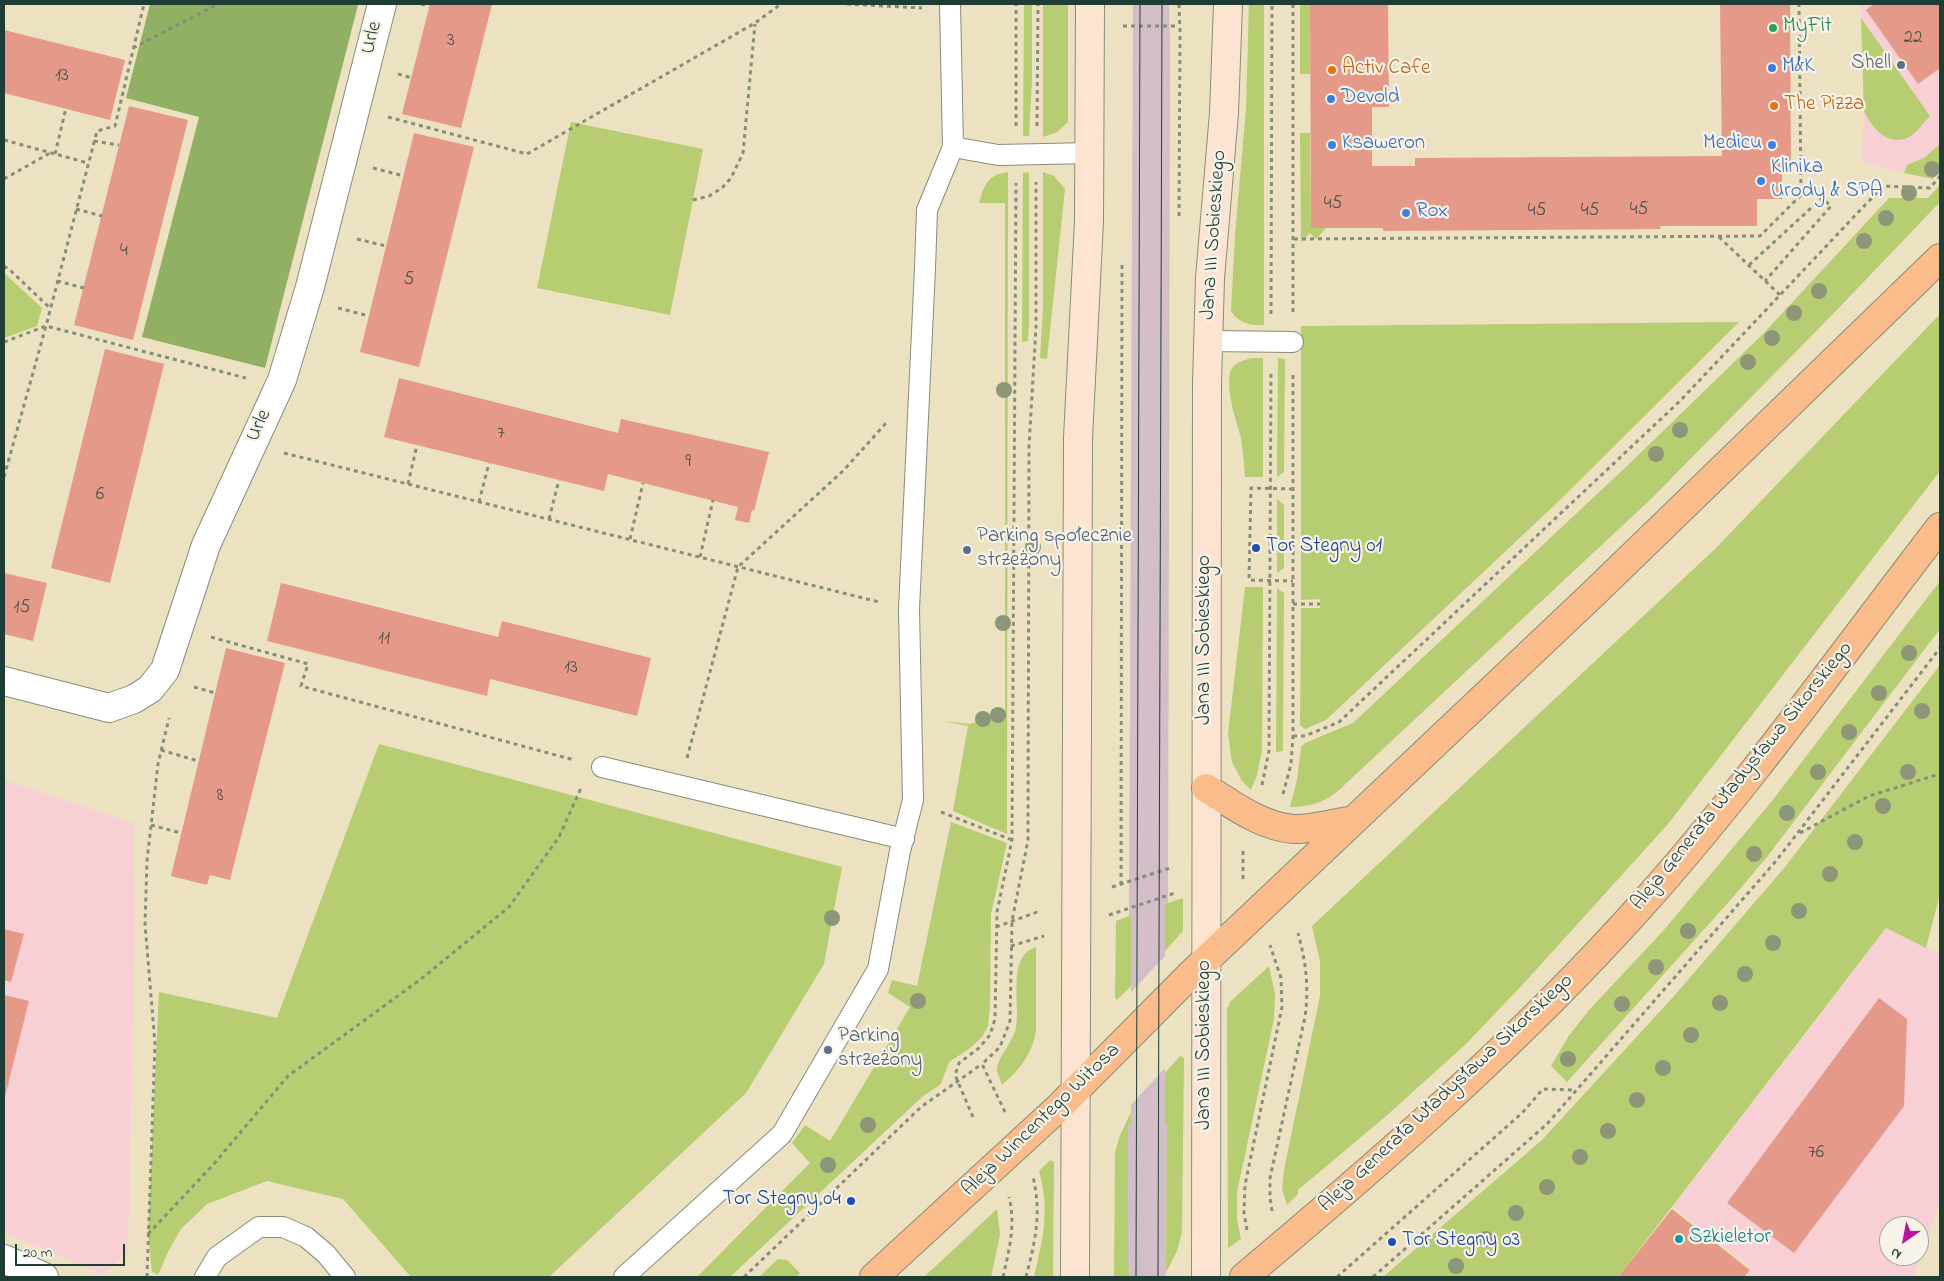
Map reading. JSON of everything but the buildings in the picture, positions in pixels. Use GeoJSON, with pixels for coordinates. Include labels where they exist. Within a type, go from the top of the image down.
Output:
{"type":"FeatureCollection","features":[{"type":"Feature","properties":{"kind":"main road"},"geometry":{"type":"LineString","coordinates":[[1074,1277],[1078,438],[1089,221],[1090,4]]}},
{"type":"Feature","properties":{"kind":"main road","name":"Jana III Sobieskiego"},"geometry":{"type":"LineString","coordinates":[[1206,1277],[1208,341],[1212,247],[1224,105],[1228,4]]}},
{"type":"Feature","properties":{"kind":"main road"},"geometry":{"type":"LineString","coordinates":[[1206,960],[1592,595],[1940,258]]}},
{"type":"Feature","properties":{"kind":"main road","name":"Aleja Generała Władysława Sikorskiego"},"geometry":{"type":"LineString","coordinates":[[1244,1277],[1334,1200],[1483,1067],[1583,968],[1640,907],[1749,776],[1940,527]]}},
{"type":"Feature","properties":{"kind":"main road"},"geometry":{"type":"LineString","coordinates":[[1206,788],[1260,820],[1284,827],[1302,828],[1354,820]]}},
{"type":"Feature","properties":{"kind":"main road","name":"Aleja Wincentego Witosa"},"geometry":{"type":"LineString","coordinates":[[874,1277],[1076,1091],[1206,960]]}},
{"type":"Feature","properties":{"kind":"street","name":"Urle"},"geometry":{"type":"LineString","coordinates":[[4,681],[110,708],[134,699],[150,689],[165,670],[206,545],[279,386],[310,288],[382,4]]}},
{"type":"Feature","properties":{"kind":"street"},"geometry":{"type":"LineString","coordinates":[[4,1259],[44,1277]]}},
{"type":"Feature","properties":{"kind":"lane"},"geometry":{"type":"LineString","coordinates":[[624,1277],[782,1134],[878,969],[900,851],[913,800],[909,609],[926,268],[927,210],[952,147],[950,7]]}},
{"type":"Feature","properties":{"kind":"lane"},"geometry":{"type":"LineString","coordinates":[[952,147],[998,155],[1090,153]]}},
{"type":"Feature","properties":{"kind":"lane"},"geometry":{"type":"LineString","coordinates":[[1208,341],[1293,342]]}},
{"type":"Feature","properties":{"kind":"lane"},"geometry":{"type":"LineString","coordinates":[[597,766],[904,839]]}},
{"type":"Feature","properties":{"kind":"lane"},"geometry":{"type":"LineString","coordinates":[[205,1277],[217,1257],[259,1227],[283,1227],[306,1237],[326,1254],[345,1277]]}},
{"type":"Feature","properties":{"kind":"path"},"geometry":{"type":"LineString","coordinates":[[4,476],[46,326],[94,141],[97,131],[115,126],[144,4]]}},
{"type":"Feature","properties":{"kind":"path"},"geometry":{"type":"LineString","coordinates":[[133,48],[218,4]]}},
{"type":"Feature","properties":{"kind":"path"},"geometry":{"type":"LineString","coordinates":[[421,4],[429,6]]}},
{"type":"Feature","properties":{"kind":"path"},"geometry":{"type":"LineString","coordinates":[[355,110],[527,154],[755,23],[781,4]]}},
{"type":"Feature","properties":{"kind":"path"},"geometry":{"type":"LineString","coordinates":[[847,4],[950,7]]}},
{"type":"Feature","properties":{"kind":"path"},"geometry":{"type":"LineString","coordinates":[[1016,4],[1016,126]]}},
{"type":"Feature","properties":{"kind":"path"},"geometry":{"type":"LineString","coordinates":[[1036,131],[1038,4]]}},
{"type":"Feature","properties":{"kind":"path"},"geometry":{"type":"LineString","coordinates":[[1261,789],[1268,765],[1269,751],[1272,4]]}},
{"type":"Feature","properties":{"kind":"path"},"geometry":{"type":"LineString","coordinates":[[1280,802],[1291,764],[1292,736],[1293,4]]}},
{"type":"Feature","properties":{"kind":"path"},"geometry":{"type":"LineString","coordinates":[[1294,239],[1760,236],[1801,195],[1799,4]]}},
{"type":"Feature","properties":{"kind":"path"},"geometry":{"type":"LineString","coordinates":[[1123,20],[1123,31]]}},
{"type":"Feature","properties":{"kind":"path"},"geometry":{"type":"LineString","coordinates":[[693,200],[709,196],[722,188],[731,178],[744,153],[755,23]]}},
{"type":"Feature","properties":{"kind":"path"},"geometry":{"type":"LineString","coordinates":[[1123,26],[1180,26]]}},
{"type":"Feature","properties":{"kind":"path"},"geometry":{"type":"LineString","coordinates":[[55,154],[66,108]]}},
{"type":"Feature","properties":{"kind":"path"},"geometry":{"type":"LineString","coordinates":[[4,140],[88,163]]}},
{"type":"Feature","properties":{"kind":"path"},"geometry":{"type":"LineString","coordinates":[[94,141],[119,145]]}},
{"type":"Feature","properties":{"kind":"path"},"geometry":{"type":"LineString","coordinates":[[4,179],[50,153]]}},
{"type":"Feature","properties":{"kind":"path"},"geometry":{"type":"LineString","coordinates":[[1292,736],[1305,736],[1339,722],[1678,402],[1883,186],[1930,188],[1940,176]]}},
{"type":"Feature","properties":{"kind":"path"},"geometry":{"type":"LineString","coordinates":[[744,1277],[921,1107],[982,1064],[1000,1047],[1007,1031],[1011,1012],[1012,921],[1028,840],[1029,446],[1036,313],[1036,181]]}},
{"type":"Feature","properties":{"kind":"path"},"geometry":{"type":"LineString","coordinates":[[973,1117],[955,1075],[959,1063],[985,1042],[993,1029],[995,1019],[996,927],[1012,840],[1016,182]]}},
{"type":"Feature","properties":{"kind":"path"},"geometry":{"type":"LineString","coordinates":[[1749,265],[1822,198],[1831,206],[1765,281]]}},
{"type":"Feature","properties":{"kind":"path"},"geometry":{"type":"LineString","coordinates":[[76,209],[102,216]]}},
{"type":"Feature","properties":{"kind":"path"},"geometry":{"type":"LineString","coordinates":[[1718,236],[1780,295]]}},
{"type":"Feature","properties":{"kind":"path"},"geometry":{"type":"LineString","coordinates":[[1121,884],[1122,260]]}},
{"type":"Feature","properties":{"kind":"path"},"geometry":{"type":"LineString","coordinates":[[4,266],[50,308]]}},
{"type":"Feature","properties":{"kind":"path"},"geometry":{"type":"LineString","coordinates":[[57,281],[84,288]]}},
{"type":"Feature","properties":{"kind":"path"},"geometry":{"type":"LineString","coordinates":[[4,342],[46,326],[279,386]]}},
{"type":"Feature","properties":{"kind":"path"},"geometry":{"type":"LineString","coordinates":[[679,786],[738,566],[843,471],[889,420]]}},
{"type":"Feature","properties":{"kind":"path"},"geometry":{"type":"LineString","coordinates":[[408,484],[416,445]]}},
{"type":"Feature","properties":{"kind":"path"},"geometry":{"type":"LineString","coordinates":[[251,446],[909,609]]}},
{"type":"Feature","properties":{"kind":"path"},"geometry":{"type":"LineString","coordinates":[[479,502],[489,463]]}},
{"type":"Feature","properties":{"kind":"path"},"geometry":{"type":"LineString","coordinates":[[549,519],[559,480]]}},
{"type":"Feature","properties":{"kind":"path"},"geometry":{"type":"LineString","coordinates":[[630,540],[643,483]]}},
{"type":"Feature","properties":{"kind":"path"},"geometry":{"type":"LineString","coordinates":[[1293,489],[1251,488],[1249,580],[1293,581]]}},
{"type":"Feature","properties":{"kind":"path"},"geometry":{"type":"LineString","coordinates":[[700,557],[713,500]]}},
{"type":"Feature","properties":{"kind":"path"},"geometry":{"type":"LineString","coordinates":[[1293,604],[1320,604]]}},
{"type":"Feature","properties":{"kind":"path"},"geometry":{"type":"LineString","coordinates":[[148,1234],[213,1165],[288,1076],[422,979],[510,907],[559,837],[597,766],[301,686],[308,664],[179,628]]}},
{"type":"Feature","properties":{"kind":"path"},"geometry":{"type":"LineString","coordinates":[[1373,1277],[1547,1124],[1743,901],[1798,835],[1940,648]]}},
{"type":"Feature","properties":{"kind":"path"},"geometry":{"type":"LineString","coordinates":[[147,1277],[155,1044],[145,924],[147,861],[161,750],[172,702],[159,678]]}},
{"type":"Feature","properties":{"kind":"path"},"geometry":{"type":"LineString","coordinates":[[188,685],[215,692]]}},
{"type":"Feature","properties":{"kind":"path"},"geometry":{"type":"LineString","coordinates":[[161,750],[198,761]]}},
{"type":"Feature","properties":{"kind":"path"},"geometry":{"type":"LineString","coordinates":[[1798,835],[1869,796],[1940,774]]}},
{"type":"Feature","properties":{"kind":"path"},"geometry":{"type":"LineString","coordinates":[[913,800],[1012,840]]}},
{"type":"Feature","properties":{"kind":"path"},"geometry":{"type":"LineString","coordinates":[[151,825],[181,834]]}},
{"type":"Feature","properties":{"kind":"path"},"geometry":{"type":"LineString","coordinates":[[1243,846],[1244,886]]}},
{"type":"Feature","properties":{"kind":"path"},"geometry":{"type":"LineString","coordinates":[[1112,887],[1177,866]]}},
{"type":"Feature","properties":{"kind":"path"},"geometry":{"type":"LineString","coordinates":[[1112,914],[1178,892]]}},
{"type":"Feature","properties":{"kind":"path"},"geometry":{"type":"LineString","coordinates":[[996,927],[1040,911]]}},
{"type":"Feature","properties":{"kind":"path"},"geometry":{"type":"LineString","coordinates":[[1274,1216],[1270,1198],[1270,1178],[1305,1017],[1307,1000],[1307,969],[1298,933]]}},
{"type":"Feature","properties":{"kind":"path"},"geometry":{"type":"LineString","coordinates":[[1012,946],[1040,937]]}},
{"type":"Feature","properties":{"kind":"path"},"geometry":{"type":"LineString","coordinates":[[1249,1237],[1244,1213],[1245,1185],[1282,1008],[1281,978],[1275,955]]}},
{"type":"Feature","properties":{"kind":"path"},"geometry":{"type":"LineString","coordinates":[[982,1064],[997,1095]]}},
{"type":"Feature","properties":{"kind":"path"},"geometry":{"type":"LineString","coordinates":[[1337,1277],[1522,1113],[1543,1090],[1575,1090]]}},
{"type":"Feature","properties":{"kind":"path"},"geometry":{"type":"LineString","coordinates":[[1026,1277],[1038,1230],[1038,1203],[1032,1172]]}},
{"type":"Feature","properties":{"kind":"path"},"geometry":{"type":"LineString","coordinates":[[1003,1277],[1012,1236],[1012,1209],[1008,1194]]}},
{"type":"Feature","properties":{"kind":"shaded area"},"geometry":{"type":"Polygon","coordinates":[[[1133,4],[1169,4],[1170,43],[1168,904],[1165,904],[1165,956],[1131,992],[1131,917],[1129,916],[1133,4]]]}},
{"type":"Feature","properties":{"kind":"shaded area","name":"Shell"},"geometry":{"type":"Polygon","coordinates":[[[1861,4],[1940,4],[1940,170],[1933,179],[1862,161],[1864,111],[1861,4]]]}},
{"type":"Feature","properties":{"kind":"shaded area"},"geometry":{"type":"Polygon","coordinates":[[[4,780],[133,823],[135,921],[128,1252],[103,1275],[4,1232],[4,780]]]}},
{"type":"Feature","properties":{"kind":"shaded area"},"geometry":{"type":"Polygon","coordinates":[[[1887,928],[1940,955],[1940,1200],[1929,1233],[1929,1216],[1879,1216],[1879,1266],[1918,1266],[1914,1277],[1744,1277],[1751,1268],[1673,1207],[1887,928]]]}},
{"type":"Feature","properties":{"kind":"shaded area"},"geometry":{"type":"Polygon","coordinates":[[[1165,1068],[1165,1123],[1167,1124],[1166,1268],[1168,1269],[1164,1277],[1130,1277],[1130,1269],[1128,1269],[1128,1124],[1131,1123],[1131,1105],[1165,1068]]]}},
{"type":"Feature","properties":{"kind":"green space"},"geometry":{"type":"Polygon","coordinates":[[[150,4],[358,5],[265,368],[142,337],[199,117],[126,98],[150,4]]]}},
{"type":"Feature","properties":{"kind":"green space"},"geometry":{"type":"Polygon","coordinates":[[[1024,4],[1032,4],[1032,80],[1029,136],[1023,136],[1024,4]]]}},
{"type":"Feature","properties":{"kind":"green space"},"geometry":{"type":"Polygon","coordinates":[[[1043,4],[1068,4],[1068,122],[1057,132],[1043,137],[1043,4]]]}},
{"type":"Feature","properties":{"kind":"green space"},"geometry":{"type":"Polygon","coordinates":[[[1249,4],[1264,4],[1264,325],[1245,323],[1231,311],[1235,235],[1246,108],[1249,4]]]}},
{"type":"Feature","properties":{"kind":"green space"},"geometry":{"type":"Polygon","coordinates":[[[1300,4],[1310,4],[1310,74],[1300,74],[1300,4]]]}},
{"type":"Feature","properties":{"kind":"green space"},"geometry":{"type":"Polygon","coordinates":[[[1861,18],[1930,116],[1907,138],[1900,140],[1886,137],[1875,129],[1864,111],[1861,18]]]}},
{"type":"Feature","properties":{"kind":"green space"},"geometry":{"type":"Polygon","coordinates":[[[571,122],[703,149],[670,315],[537,288],[571,122]]]}},
{"type":"Feature","properties":{"kind":"green space"},"geometry":{"type":"Polygon","coordinates":[[[1300,133],[1310,133],[1311,228],[1326,228],[1316,239],[1310,233],[1301,242],[1300,133]]]}},
{"type":"Feature","properties":{"kind":"green space"},"geometry":{"type":"Polygon","coordinates":[[[1940,144],[1940,170],[1933,179],[1904,173],[1907,165],[1924,158],[1940,144]]]}},
{"type":"Feature","properties":{"kind":"green space"},"geometry":{"type":"Polygon","coordinates":[[[1008,172],[1007,834],[953,811],[968,726],[943,721],[970,724],[1005,712],[1005,203],[979,203],[985,186],[991,178],[1008,172]]]}},
{"type":"Feature","properties":{"kind":"green space"},"geometry":{"type":"Polygon","coordinates":[[[1029,172],[1029,320],[1028,341],[1022,342],[1023,173],[1029,172]]]}},
{"type":"Feature","properties":{"kind":"green space"},"geometry":{"type":"Polygon","coordinates":[[[1043,172],[1054,176],[1065,189],[1047,359],[1040,358],[1043,307],[1043,172]]]}},
{"type":"Feature","properties":{"kind":"green space"},"geometry":{"type":"Polygon","coordinates":[[[1940,185],[1940,202],[1651,499],[1339,790],[1328,798],[1316,803],[1290,807],[1297,780],[1301,747],[1305,743],[1353,723],[1628,465],[1763,334],[1889,198],[1928,198],[1940,185]]]}},
{"type":"Feature","properties":{"kind":"green space"},"geometry":{"type":"Polygon","coordinates":[[[4,273],[42,308],[37,326],[4,338],[4,273]]]}},
{"type":"Feature","properties":{"kind":"green space"},"geometry":{"type":"Polygon","coordinates":[[[1940,314],[1940,471],[1668,824],[1525,982],[1466,1044],[1385,1117],[1298,1190],[1298,1194],[1287,1205],[1282,1189],[1284,1170],[1320,996],[1320,961],[1312,926],[1716,548],[1940,314]]]}},
{"type":"Feature","properties":{"kind":"green space"},"geometry":{"type":"Polygon","coordinates":[[[1739,322],[1560,500],[1326,720],[1305,729],[1300,725],[1301,608],[1320,608],[1320,599],[1301,600],[1301,326],[1739,322]]]}},
{"type":"Feature","properties":{"kind":"green space"},"geometry":{"type":"Polygon","coordinates":[[[1252,358],[1263,358],[1263,477],[1245,477],[1241,438],[1229,388],[1230,373],[1233,367],[1239,362],[1252,358]]]}},
{"type":"Feature","properties":{"kind":"green space"},"geometry":{"type":"Polygon","coordinates":[[[1278,358],[1285,359],[1284,472],[1277,477],[1278,358]]]}},
{"type":"Feature","properties":{"kind":"green space"},"geometry":{"type":"Polygon","coordinates":[[[1277,499],[1284,505],[1284,568],[1277,573],[1277,499]]]}},
{"type":"Feature","properties":{"kind":"green space"},"geometry":{"type":"Polygon","coordinates":[[[1940,581],[1940,629],[1767,857],[1567,1082],[1551,1066],[1568,1037],[1589,1010],[1663,931],[1772,801],[1940,581]]]}},
{"type":"Feature","properties":{"kind":"green space"},"geometry":{"type":"Polygon","coordinates":[[[1245,587],[1263,587],[1262,750],[1257,775],[1251,790],[1242,781],[1232,762],[1228,734],[1245,587]]]}},
{"type":"Feature","properties":{"kind":"green space"},"geometry":{"type":"Polygon","coordinates":[[[1277,588],[1284,593],[1283,751],[1276,752],[1277,588]]]}},
{"type":"Feature","properties":{"kind":"green space"},"geometry":{"type":"Polygon","coordinates":[[[1940,665],[1940,894],[1926,948],[1886,928],[1618,1277],[1383,1277],[1542,1140],[1674,996],[1785,867],[1940,665]]]}},
{"type":"Feature","properties":{"kind":"green space"},"geometry":{"type":"Polygon","coordinates":[[[379,744],[842,867],[824,964],[746,1093],[549,1277],[411,1277],[343,1199],[267,1181],[207,1204],[181,1229],[158,1275],[152,1272],[148,1234],[159,992],[277,1018],[379,744]]]}},
{"type":"Feature","properties":{"kind":"green space"},"geometry":{"type":"Polygon","coordinates":[[[951,822],[1007,843],[991,914],[990,1008],[988,1026],[982,1037],[969,1049],[949,1062],[941,1084],[922,1097],[730,1277],[697,1277],[810,1163],[792,1143],[805,1125],[830,1141],[910,1007],[888,993],[892,980],[917,986],[951,822]]]}},
{"type":"Feature","properties":{"kind":"green space"},"geometry":{"type":"Polygon","coordinates":[[[1183,898],[1183,931],[1165,951],[1165,904],[1183,898]]]}},
{"type":"Feature","properties":{"kind":"green space"},"geometry":{"type":"Polygon","coordinates":[[[1131,917],[1131,986],[1117,1000],[1115,998],[1116,921],[1131,917]]]}},
{"type":"Feature","properties":{"kind":"green space"},"geometry":{"type":"Polygon","coordinates":[[[1036,947],[1036,1030],[1034,1039],[1024,1061],[1002,1085],[997,1067],[1016,1028],[1018,970],[1021,960],[1027,952],[1036,947]]]}},
{"type":"Feature","properties":{"kind":"green space"},"geometry":{"type":"Polygon","coordinates":[[[1269,966],[1275,994],[1274,1019],[1237,1192],[1237,1220],[1241,1239],[1228,1248],[1227,1009],[1230,1002],[1269,966]]]}},
{"type":"Feature","properties":{"kind":"green space"},"geometry":{"type":"Polygon","coordinates":[[[1180,1056],[1184,1058],[1182,1232],[1177,1251],[1168,1269],[1166,1269],[1167,1124],[1165,1124],[1165,1073],[1180,1056]]]}},
{"type":"Feature","properties":{"kind":"green space"},"geometry":{"type":"Polygon","coordinates":[[[1131,1112],[1131,1124],[1128,1124],[1128,1261],[1130,1277],[1114,1277],[1115,1153],[1119,1138],[1131,1112]]]}},
{"type":"Feature","properties":{"kind":"green space"},"geometry":{"type":"Polygon","coordinates":[[[1050,1160],[1054,1162],[1053,1277],[1034,1277],[1045,1212],[1039,1171],[1050,1160]]]}},
{"type":"Feature","properties":{"kind":"green space"},"geometry":{"type":"Polygon","coordinates":[[[997,1209],[1000,1235],[991,1277],[924,1277],[997,1209]]]}},
{"type":"Feature","properties":{"kind":"green space"},"geometry":{"type":"Polygon","coordinates":[[[778,1259],[787,1260],[800,1273],[797,1277],[759,1277],[778,1259]]]}},
{"type":"Feature","properties":{"kind":"tram line"},"geometry":{"type":"LineString","coordinates":[[1136,1277],[1140,4]]}},
{"type":"Feature","properties":{"kind":"tram line"},"geometry":{"type":"LineString","coordinates":[[1158,1277],[1162,4]]}},
{"type":"Feature","properties":{"kind":"place","name":"MyFit"},"geometry":{"type":"Point","coordinates":[1773,28]}},
{"type":"Feature","properties":{"kind":"place","name":"Shell"},"geometry":{"type":"Point","coordinates":[1901,65]}},
{"type":"Feature","properties":{"kind":"place","name":"M&K"},"geometry":{"type":"Point","coordinates":[1772,68]}},
{"type":"Feature","properties":{"kind":"place","name":"Activ Cafe"},"geometry":{"type":"Point","coordinates":[1332,70]}},
{"type":"Feature","properties":{"kind":"place","name":"Devold"},"geometry":{"type":"Point","coordinates":[1331,99]}},
{"type":"Feature","properties":{"kind":"place","name":"The Pizza"},"geometry":{"type":"Point","coordinates":[1774,106]}},
{"type":"Feature","properties":{"kind":"place","name":"Ksaweron"},"geometry":{"type":"Point","coordinates":[1332,145]}},
{"type":"Feature","properties":{"kind":"place","name":"Medicu"},"geometry":{"type":"Point","coordinates":[1772,145]}},
{"type":"Feature","properties":{"kind":"place","name":"Klinika Urody & SPA"},"geometry":{"type":"Point","coordinates":[1761,181]}},
{"type":"Feature","properties":{"kind":"place","name":"Rox"},"geometry":{"type":"Point","coordinates":[1406,213]}},
{"type":"Feature","properties":{"kind":"place","name":"Tor Stegny 01"},"geometry":{"type":"Point","coordinates":[1256,548]}},
{"type":"Feature","properties":{"kind":"place","name":"Parking społecznie strzeżony"},"geometry":{"type":"Point","coordinates":[967,550]}},
{"type":"Feature","properties":{"kind":"place","name":"Parking strzeżony"},"geometry":{"type":"Point","coordinates":[828,1050]}},
{"type":"Feature","properties":{"kind":"place","name":"Tor Stegny 04"},"geometry":{"type":"Point","coordinates":[851,1201]}},
{"type":"Feature","properties":{"kind":"place","name":"Szkieletor"},"geometry":{"type":"Point","coordinates":[1679,1239]}},
{"type":"Feature","properties":{"kind":"place","name":"Tor Stegny 03"},"geometry":{"type":"Point","coordinates":[1392,1242]}}]}
